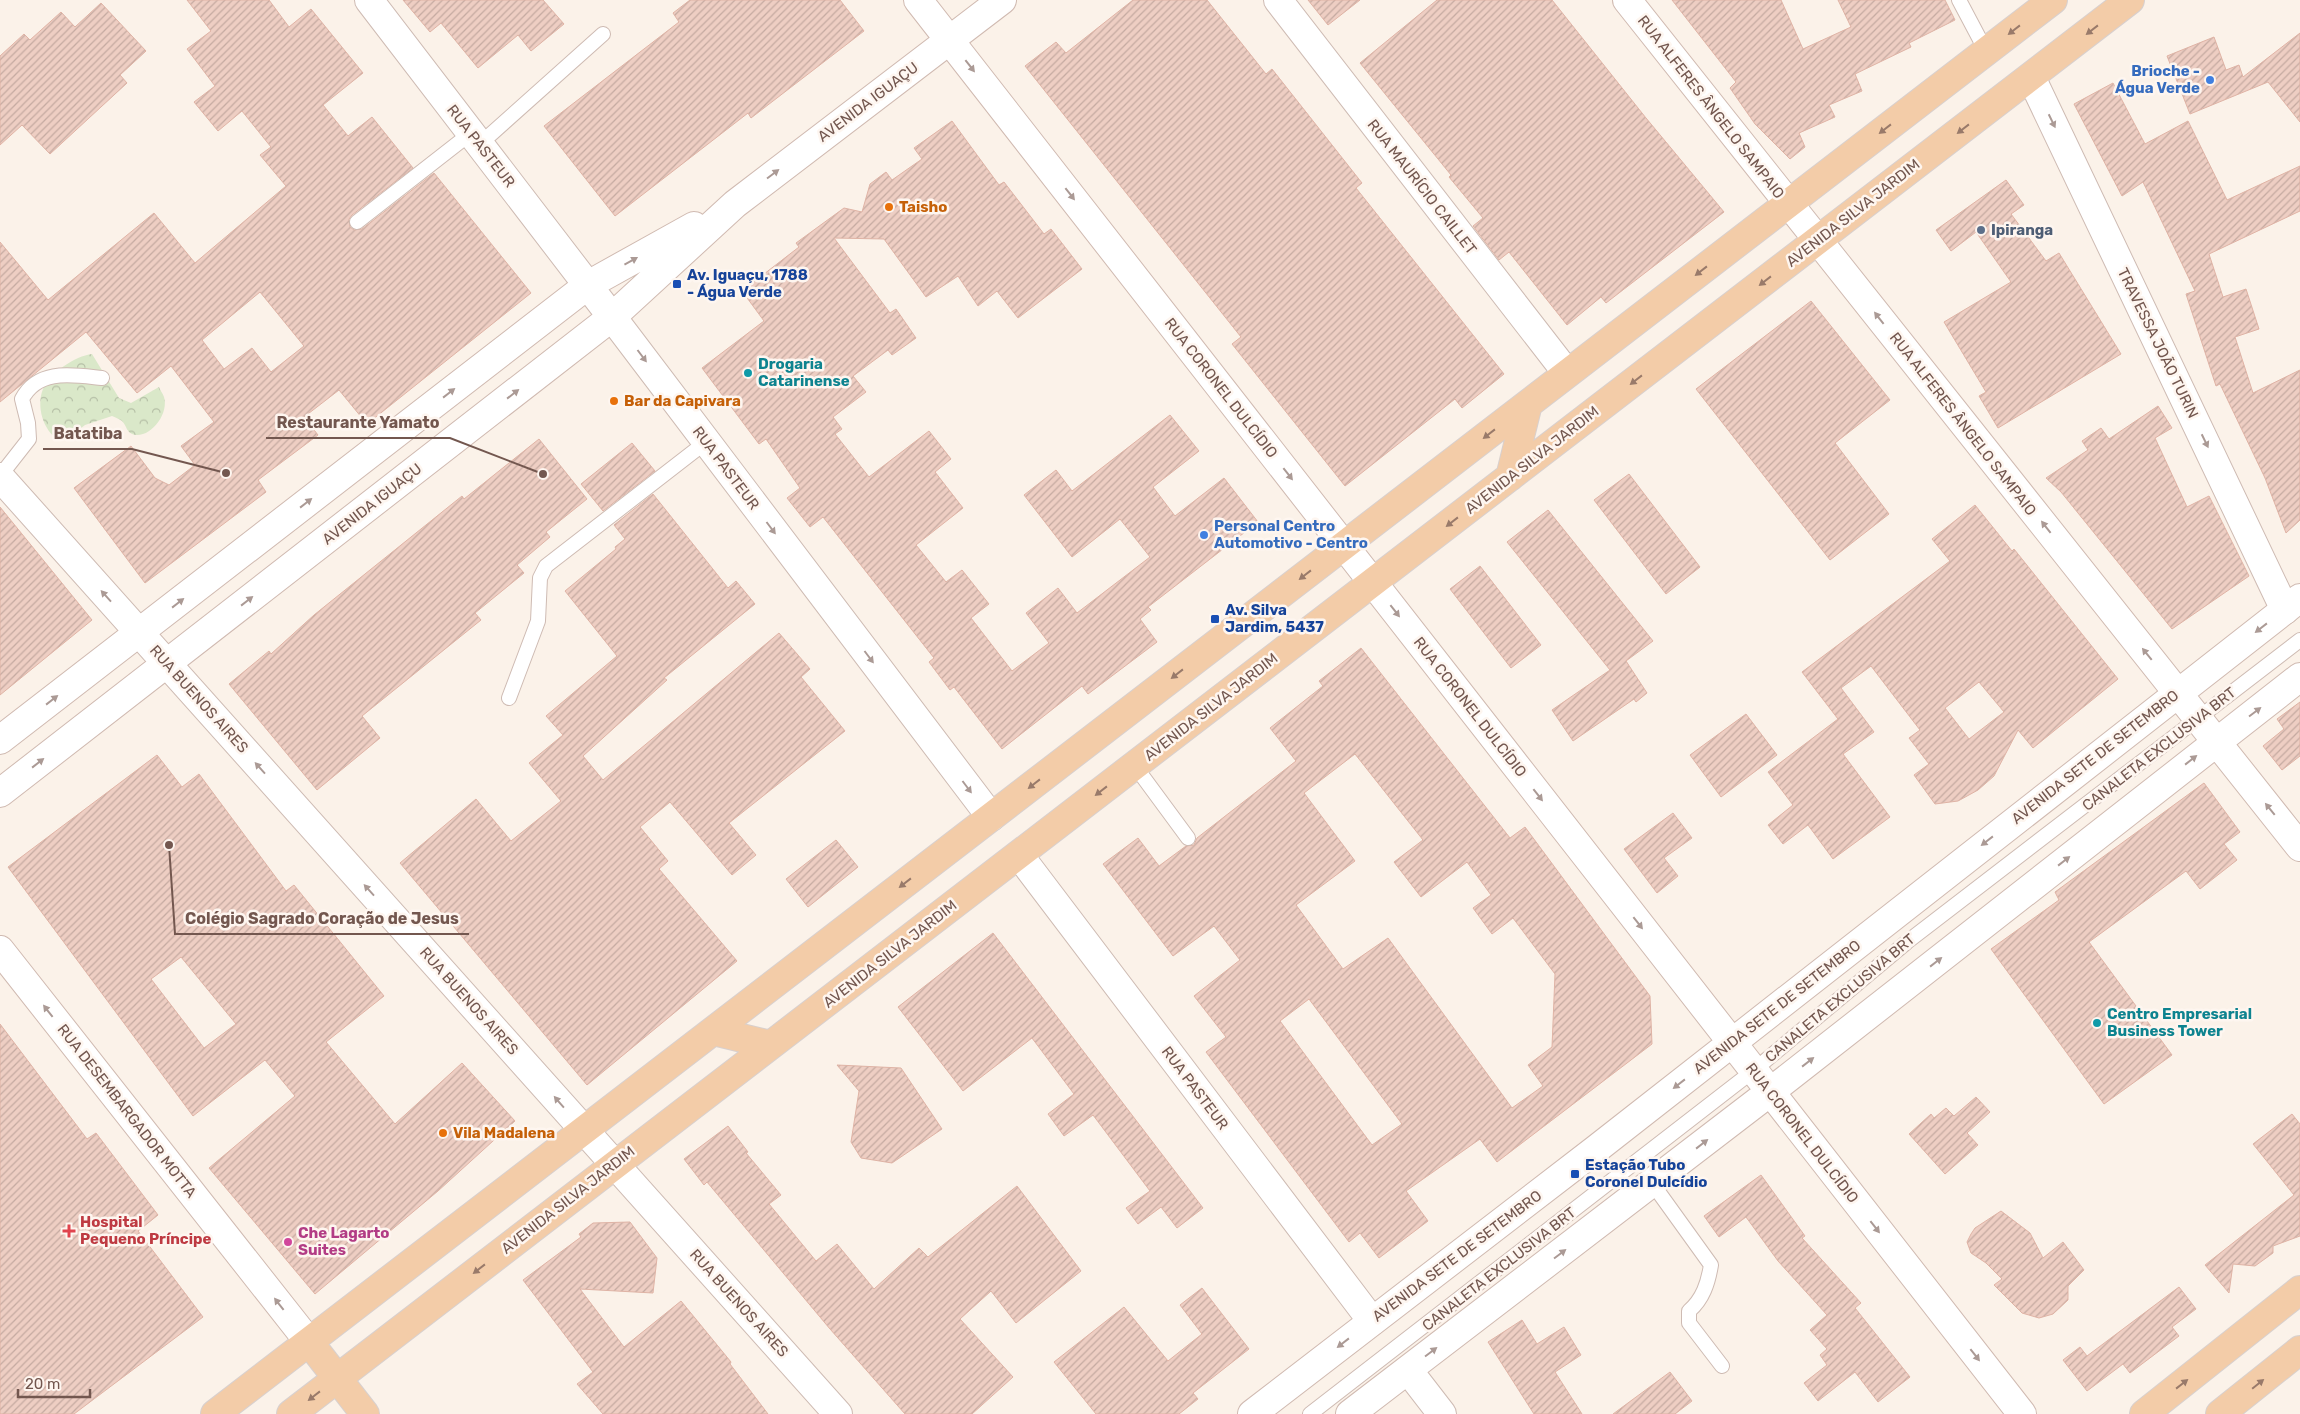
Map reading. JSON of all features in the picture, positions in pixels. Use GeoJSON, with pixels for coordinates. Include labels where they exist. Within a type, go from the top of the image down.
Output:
{"type":"FeatureCollection","features":[{"type":"Feature","properties":{"kind":"main road","name":"RUA PASTEUR"},"geometry":{"type":"LineString","coordinates":[[369,0],[588,285],[991,817]]}},
{"type":"Feature","properties":{"kind":"main road","name":"RUA CORONEL DULCÍDIO"},"geometry":{"type":"LineString","coordinates":[[918,0],[2022,1414]]}},
{"type":"Feature","properties":{"kind":"main road","name":"AVENIDA IGUAÇU"},"geometry":{"type":"LineString","coordinates":[[0,793],[612,317],[735,204],[1002,0]]}},
{"type":"Feature","properties":{"kind":"main road","name":"RUA MAURÍCIO CAILLET"},"geometry":{"type":"LineString","coordinates":[[1278,0],[1567,374]]}},
{"type":"Feature","properties":{"kind":"main road","name":"RUA ALFERES ÂNGELO SAMPAIO"},"geometry":{"type":"LineString","coordinates":[[1626,0],[2300,847]]}},
{"type":"Feature","properties":{"kind":"main road"},"geometry":{"type":"LineString","coordinates":[[215,1414],[2053,0]]}},
{"type":"Feature","properties":{"kind":"main road","name":"AVENIDA SILVA JARDIM"},"geometry":{"type":"LineString","coordinates":[[291,1414],[2130,0]]}},
{"type":"Feature","properties":{"kind":"main road","name":"TRAVESSA JOÃO TURIN"},"geometry":{"type":"LineString","coordinates":[[2031,77],[2292,604]]}},
{"type":"Feature","properties":{"kind":"main road","name":"AVENIDA IGUAÇU"},"geometry":{"type":"LineString","coordinates":[[0,740],[588,285],[735,204]]}},
{"type":"Feature","properties":{"kind":"main road"},"geometry":{"type":"LineString","coordinates":[[1510,477],[1528,404]]}},
{"type":"Feature","properties":{"kind":"main road","name":"RUA BUENOS AIRES"},"geometry":{"type":"LineString","coordinates":[[0,477],[838,1414]]}},
{"type":"Feature","properties":{"kind":"main road","name":"AVENIDA SETE DE SETEMBRO"},"geometry":{"type":"LineString","coordinates":[[1252,1414],[2292,604]]}},
{"type":"Feature","properties":{"kind":"main road"},"geometry":{"type":"LineString","coordinates":[[1350,1414],[1652,1184],[2300,677]]}},
{"type":"Feature","properties":{"kind":"main road","name":"RUA PASTEUR"},"geometry":{"type":"LineString","coordinates":[[1019,855],[1372,1320]]}},
{"type":"Feature","properties":{"kind":"main road","name":"RUA DESEMBARGADOR MOTTA"},"geometry":{"type":"LineString","coordinates":[[0,950],[365,1414]]}},
{"type":"Feature","properties":{"kind":"main road"},"geometry":{"type":"LineString","coordinates":[[713,1031],[771,1045]]}},
{"type":"Feature","properties":{"kind":"main road"},"geometry":{"type":"LineString","coordinates":[[2144,1414],[2300,1290]]}},
{"type":"Feature","properties":{"kind":"main road"},"geometry":{"type":"LineString","coordinates":[[2220,1414],[2300,1350]]}},
{"type":"Feature","properties":{"kind":"main road"},"geometry":{"type":"LineString","coordinates":[[1408,1370],[1442,1414]]}},
{"type":"Feature","properties":{"kind":"lane"},"geometry":{"type":"LineString","coordinates":[[1959,0],[1986,51]]}},
{"type":"Feature","properties":{"kind":"lane"},"geometry":{"type":"LineString","coordinates":[[357,222],[475,139],[603,34]]}},
{"type":"Feature","properties":{"kind":"lane"},"geometry":{"type":"LineString","coordinates":[[0,477],[29,439],[28,423],[22,399],[28,387],[45,378],[68,374],[102,378]]}},
{"type":"Feature","properties":{"kind":"lane"},"geometry":{"type":"LineString","coordinates":[[509,698],[538,621],[540,578],[546,566],[706,442]]}},
{"type":"Feature","properties":{"kind":"lane","name":"CANALETA EXCLUSIVA BRT"},"geometry":{"type":"LineString","coordinates":[[1310,1414],[1753,1071],[1907,942],[2300,640]]}},
{"type":"Feature","properties":{"kind":"lane"},"geometry":{"type":"LineString","coordinates":[[1135,766],[1188,838]]}},
{"type":"Feature","properties":{"kind":"lane"},"geometry":{"type":"LineString","coordinates":[[1652,1184],[1711,1266],[1708,1282],[1697,1304],[1689,1311],[1689,1323],[1722,1366]]}},
{"type":"Feature","properties":{"kind":"green space"},"geometry":{"type":"Polygon","coordinates":[[[92,354],[119,398],[131,403],[159,387],[164,397],[164,410],[162,417],[153,428],[141,435],[135,435],[128,431],[122,421],[112,416],[85,425],[71,436],[59,440],[53,436],[42,418],[40,403],[43,389],[51,377],[64,366],[85,355],[92,354]]]}},
{"type":"Feature","properties":{"kind":"building"},"geometry":{"type":"Polygon","coordinates":[[[187,0],[269,0],[289,27],[311,9],[363,73],[323,105],[348,136],[372,117],[413,168],[352,215],[349,219],[350,227],[354,230],[362,229],[434,173],[531,293],[367,424],[339,390],[304,417],[318,435],[258,480],[266,492],[145,583],[74,488],[131,446],[155,478],[169,485],[195,465],[181,446],[214,422],[171,366],[137,393],[86,332],[0,402],[0,242],[48,300],[154,213],[195,263],[286,186],[260,155],[271,147],[242,111],[218,131],[194,102],[215,86],[187,49],[211,31],[187,0]],[[260,292],[202,340],[224,369],[252,348],[271,372],[304,346],[260,292]]]}},
{"type":"Feature","properties":{"kind":"building"},"geometry":{"type":"Polygon","coordinates":[[[403,0],[543,0],[564,24],[531,51],[518,35],[478,68],[441,23],[430,32],[403,0]]]}},
{"type":"Feature","properties":{"kind":"building"},"geometry":{"type":"Polygon","coordinates":[[[690,0],[840,0],[864,31],[751,118],[748,113],[615,216],[544,126],[679,22],[673,13],[690,0]]]}},
{"type":"Feature","properties":{"kind":"building"},"geometry":{"type":"Polygon","coordinates":[[[1133,0],[1207,0],[1266,74],[1272,69],[1362,183],[1356,188],[1504,374],[1462,408],[1455,399],[1345,486],[1232,344],[1241,337],[1025,66],[1056,42],[1066,53],[1133,0]]]}},
{"type":"Feature","properties":{"kind":"building"},"geometry":{"type":"Polygon","coordinates":[[[1308,0],[1360,0],[1328,25],[1308,0]]]}},
{"type":"Feature","properties":{"kind":"building"},"geometry":{"type":"Polygon","coordinates":[[[1437,0],[1552,0],[1724,212],[1606,303],[1601,297],[1567,325],[1509,252],[1499,260],[1473,226],[1483,218],[1449,177],[1451,175],[1360,63],[1437,0]]]}},
{"type":"Feature","properties":{"kind":"building"},"geometry":{"type":"Polygon","coordinates":[[[1672,0],[1781,0],[1803,49],[1851,27],[1838,0],[1945,0],[1955,20],[1909,43],[1911,47],[1855,74],[1862,91],[1829,105],[1835,117],[1799,133],[1805,147],[1790,159],[1755,124],[1730,88],[1736,82],[1672,0]]]}},
{"type":"Feature","properties":{"kind":"building"},"geometry":{"type":"Polygon","coordinates":[[[101,3],[146,51],[120,75],[127,83],[50,154],[22,125],[0,145],[0,56],[24,34],[30,40],[61,12],[75,27],[101,3]]]}},
{"type":"Feature","properties":{"kind":"building","name":"Brioche - Água Verde"},"geometry":{"type":"Polygon","coordinates":[[[2300,33],[2300,122],[2268,82],[2190,114],[2167,56],[2214,37],[2226,70],[2239,65],[2243,77],[2300,33]]]}},
{"type":"Feature","properties":{"kind":"building"},"geometry":{"type":"Polygon","coordinates":[[[2113,83],[2145,144],[2188,121],[2227,200],[2300,166],[2300,211],[2209,254],[2223,297],[2246,289],[2259,329],[2235,337],[2253,393],[2300,370],[2300,520],[2286,533],[2265,478],[2220,384],[2216,386],[2186,294],[2195,291],[2143,182],[2122,196],[2074,104],[2113,83]]]}},
{"type":"Feature","properties":{"kind":"building"},"geometry":{"type":"Polygon","coordinates":[[[952,121],[999,185],[1004,182],[1044,234],[1051,229],[1082,269],[1018,318],[997,291],[978,306],[958,276],[926,297],[884,239],[834,238],[890,313],[896,309],[916,338],[892,355],[888,350],[853,376],[866,392],[833,417],[842,429],[835,434],[869,477],[929,431],[951,459],[935,472],[963,508],[916,545],[946,582],[962,570],[989,604],[971,618],[1012,671],[1049,643],[1026,613],[1058,588],[1077,613],[1150,557],[1120,519],[1072,557],[1024,495],[1056,470],[1072,491],[1170,415],[1199,451],[1153,487],[1175,516],[1224,478],[1258,522],[1148,607],[1151,610],[1140,619],[1157,642],[1088,694],[1082,686],[1002,749],[954,687],[950,690],[929,662],[934,658],[823,517],[810,527],[787,498],[800,488],[766,439],[759,444],[702,368],[764,321],[742,291],[799,247],[796,243],[844,208],[862,212],[870,184],[886,172],[892,180],[922,159],[914,148],[952,121]]]}},
{"type":"Feature","properties":{"kind":"building"},"geometry":{"type":"Polygon","coordinates":[[[2006,180],[2024,205],[2011,214],[2046,261],[2059,253],[2121,354],[1998,428],[1979,396],[1986,392],[1944,322],[2011,282],[1976,232],[1951,251],[1936,230],[2006,180]]]}},
{"type":"Feature","properties":{"kind":"building"},"geometry":{"type":"Polygon","coordinates":[[[1811,301],[1890,400],[1835,443],[1889,514],[1830,560],[1696,389],[1811,301]]]}},
{"type":"Feature","properties":{"kind":"building"},"geometry":{"type":"Polygon","coordinates":[[[2158,406],[2172,428],[2155,438],[2187,507],[2209,496],[2249,576],[2172,629],[2061,492],[2046,478],[2088,450],[2082,441],[2101,428],[2109,439],[2158,406]]]}},
{"type":"Feature","properties":{"kind":"building"},"geometry":{"type":"Polygon","coordinates":[[[539,439],[587,499],[546,532],[550,537],[517,565],[524,573],[475,613],[481,620],[362,716],[380,738],[317,790],[229,684],[269,651],[271,654],[314,615],[462,496],[464,499],[539,439]]]}},
{"type":"Feature","properties":{"kind":"building"},"geometry":{"type":"Polygon","coordinates":[[[632,443],[655,471],[603,511],[581,484],[632,443]]]}},
{"type":"Feature","properties":{"kind":"building"},"geometry":{"type":"Polygon","coordinates":[[[1629,474],[1700,567],[1666,594],[1594,500],[1629,474]]]}},
{"type":"Feature","properties":{"kind":"building"},"geometry":{"type":"Polygon","coordinates":[[[653,494],[728,588],[736,581],[755,604],[664,678],[667,680],[583,756],[603,780],[779,633],[810,669],[801,677],[845,731],[729,823],[756,855],[732,875],[670,802],[640,827],[668,861],[659,869],[737,961],[587,1085],[400,863],[476,799],[511,841],[561,801],[529,763],[563,735],[546,716],[617,656],[565,591],[616,549],[615,547],[625,539],[614,525],[653,494]]]}},
{"type":"Feature","properties":{"kind":"building"},"geometry":{"type":"Polygon","coordinates":[[[1975,505],[2012,551],[2014,549],[2118,679],[2033,748],[2018,730],[1994,776],[1978,790],[1958,801],[1935,804],[1914,775],[1929,764],[1909,738],[1920,730],[1871,666],[1841,688],[1874,732],[1843,754],[1890,817],[1833,859],[1808,825],[1783,844],[1768,825],[1793,805],[1768,772],[1838,719],[1802,672],[1950,561],[1932,539],[1975,505]],[[1979,682],[1945,708],[1969,739],[2004,712],[1979,682]]]}},
{"type":"Feature","properties":{"kind":"building"},"geometry":{"type":"Polygon","coordinates":[[[0,507],[92,620],[0,695],[0,507]]]}},
{"type":"Feature","properties":{"kind":"building"},"geometry":{"type":"Polygon","coordinates":[[[1548,510],[1653,641],[1626,661],[1647,693],[1636,702],[1634,699],[1573,741],[1552,710],[1610,670],[1507,542],[1548,510]]]}},
{"type":"Feature","properties":{"kind":"building"},"geometry":{"type":"Polygon","coordinates":[[[1480,566],[1541,645],[1511,668],[1450,589],[1480,566]]]}},
{"type":"Feature","properties":{"kind":"building"},"geometry":{"type":"Polygon","coordinates":[[[1361,648],[1510,838],[1525,827],[1650,996],[1652,1044],[1497,1162],[1480,1139],[1406,1191],[1428,1221],[1379,1258],[1360,1233],[1349,1242],[1206,1052],[1226,1037],[1194,996],[1240,960],[1214,926],[1173,956],[1103,864],[1138,838],[1159,866],[1186,846],[1194,845],[1197,838],[1296,761],[1270,728],[1323,686],[1319,681],[1361,648]],[[1355,754],[1304,793],[1355,861],[1296,905],[1343,969],[1388,938],[1512,1108],[1543,1086],[1528,1065],[1552,1047],[1555,974],[1513,918],[1492,934],[1473,908],[1491,895],[1467,862],[1421,897],[1394,862],[1423,840],[1355,754]],[[1309,999],[1280,1021],[1372,1145],[1402,1124],[1309,999]]]}},
{"type":"Feature","properties":{"kind":"building"},"geometry":{"type":"Polygon","coordinates":[[[2300,702],[2300,756],[2282,770],[2263,746],[2284,729],[2277,719],[2300,702]]]}},
{"type":"Feature","properties":{"kind":"building"},"geometry":{"type":"Polygon","coordinates":[[[1746,714],[1777,755],[1721,797],[1690,755],[1746,714]]]}},
{"type":"Feature","properties":{"kind":"building"},"geometry":{"type":"Polygon","coordinates":[[[157,755],[182,787],[199,774],[286,891],[294,885],[384,996],[326,1042],[395,1124],[462,1063],[515,1121],[438,1191],[315,1294],[209,1168],[295,1096],[265,1060],[193,1116],[8,867],[157,755]],[[181,957],[151,979],[204,1048],[236,1024],[181,957]]]}},
{"type":"Feature","properties":{"kind":"building"},"geometry":{"type":"Polygon","coordinates":[[[2204,783],[2240,832],[2224,844],[2237,860],[2200,889],[2186,871],[2089,942],[2172,1055],[2104,1104],[1991,949],[2059,900],[2055,892],[2204,783]]]}},
{"type":"Feature","properties":{"kind":"building"},"geometry":{"type":"Polygon","coordinates":[[[1673,813],[1692,838],[1664,858],[1678,876],[1657,893],[1624,849],[1673,813]]]}},
{"type":"Feature","properties":{"kind":"building"},"geometry":{"type":"Polygon","coordinates":[[[836,840],[858,867],[808,907],[786,879],[836,840]]]}},
{"type":"Feature","properties":{"kind":"building"},"geometry":{"type":"Polygon","coordinates":[[[993,933],[1203,1208],[1177,1228],[1161,1207],[1138,1224],[1126,1208],[1150,1191],[1093,1115],[1064,1136],[1048,1114],[1074,1094],[1032,1038],[963,1091],[898,1007],[993,933]]]}},
{"type":"Feature","properties":{"kind":"building","name":"Hospital Pequeno Príncipe"},"geometry":{"type":"Polygon","coordinates":[[[0,1024],[87,1139],[96,1133],[158,1215],[138,1231],[203,1317],[74,1414],[0,1414],[0,1024]]]}},
{"type":"Feature","properties":{"kind":"building"},"geometry":{"type":"Polygon","coordinates":[[[837,1065],[901,1068],[942,1129],[892,1163],[861,1158],[851,1142],[859,1091],[837,1065]]]}},
{"type":"Feature","properties":{"kind":"building"},"geometry":{"type":"Polygon","coordinates":[[[1976,1097],[1990,1112],[1967,1133],[1978,1145],[1945,1174],[1909,1134],[1931,1114],[1934,1118],[1946,1108],[1954,1116],[1976,1097]]]}},
{"type":"Feature","properties":{"kind":"building"},"geometry":{"type":"Polygon","coordinates":[[[2292,1114],[2300,1124],[2300,1236],[2273,1246],[2273,1253],[2255,1266],[2233,1264],[2229,1293],[2205,1265],[2294,1195],[2253,1144],[2292,1114]]]}},
{"type":"Feature","properties":{"kind":"building"},"geometry":{"type":"Polygon","coordinates":[[[728,1126],[748,1152],[746,1153],[781,1195],[769,1204],[816,1261],[837,1244],[874,1289],[919,1248],[928,1257],[1017,1186],[1081,1271],[1016,1323],[991,1291],[960,1319],[1013,1377],[972,1414],[905,1414],[830,1329],[707,1182],[704,1185],[684,1159],[728,1126]]]}},
{"type":"Feature","properties":{"kind":"building"},"geometry":{"type":"Polygon","coordinates":[[[1761,1175],[1805,1236],[1802,1238],[1861,1303],[1855,1308],[1910,1377],[1878,1402],[1855,1372],[1818,1401],[1804,1383],[1827,1365],[1820,1355],[1827,1349],[1810,1330],[1827,1315],[1778,1261],[1746,1217],[1719,1237],[1704,1216],[1761,1175]]]}},
{"type":"Feature","properties":{"kind":"building"},"geometry":{"type":"Polygon","coordinates":[[[2001,1211],[2030,1233],[2043,1258],[2063,1242],[2084,1270],[2068,1286],[2068,1300],[2053,1314],[2039,1318],[2022,1313],[1994,1285],[2002,1279],[1986,1263],[1971,1253],[1967,1242],[1975,1228],[2001,1211]]]}},
{"type":"Feature","properties":{"kind":"building"},"geometry":{"type":"Polygon","coordinates":[[[630,1222],[657,1258],[653,1293],[580,1289],[624,1347],[681,1301],[731,1362],[730,1364],[768,1414],[603,1414],[577,1384],[593,1372],[523,1280],[581,1237],[579,1234],[593,1223],[630,1222]]]}},
{"type":"Feature","properties":{"kind":"building"},"geometry":{"type":"Polygon","coordinates":[[[2179,1287],[2196,1309],[2172,1327],[2179,1336],[2130,1373],[2123,1364],[2087,1391],[2063,1360],[2080,1347],[2087,1356],[2179,1287]]]}},
{"type":"Feature","properties":{"kind":"building"},"geometry":{"type":"Polygon","coordinates":[[[1202,1288],[1249,1349],[1193,1393],[1198,1399],[1179,1414],[1096,1414],[1054,1362],[1124,1307],[1168,1361],[1202,1334],[1180,1305],[1202,1288]]]}},
{"type":"Feature","properties":{"kind":"building"},"geometry":{"type":"Polygon","coordinates":[[[1522,1320],[1537,1344],[1564,1327],[1581,1355],[1555,1372],[1582,1414],[1534,1414],[1488,1342],[1522,1320]]]}},
{"type":"Feature","properties":{"kind":"building"},"geometry":{"type":"Polygon","coordinates":[[[1670,1372],[1692,1401],[1675,1414],[1613,1414],[1670,1372]]]}},
{"type":"Feature","properties":{"kind":"place","name":"Brioche - Água Verde"},"geometry":{"type":"Point","coordinates":[2210,80]}},
{"type":"Feature","properties":{"kind":"place","name":"Taisho"},"geometry":{"type":"Point","coordinates":[889,207]}},
{"type":"Feature","properties":{"kind":"place","name":"Ipiranga"},"geometry":{"type":"Point","coordinates":[1981,230]}},
{"type":"Feature","properties":{"kind":"place","name":"Av. Iguaçu, 1788 - Água Verde"},"geometry":{"type":"Point","coordinates":[677,284]}},
{"type":"Feature","properties":{"kind":"place","name":"Drogaria Catarinense"},"geometry":{"type":"Point","coordinates":[748,373]}},
{"type":"Feature","properties":{"kind":"place","name":"Bar da Capivara"},"geometry":{"type":"Point","coordinates":[614,401]}},
{"type":"Feature","properties":{"kind":"place","name":"Batatiba"},"geometry":{"type":"Point","coordinates":[226,473]}},
{"type":"Feature","properties":{"kind":"place","name":"Restaurante Yamato"},"geometry":{"type":"Point","coordinates":[543,474]}},
{"type":"Feature","properties":{"kind":"place","name":"Personal Centro Automotivo - Centro"},"geometry":{"type":"Point","coordinates":[1204,535]}},
{"type":"Feature","properties":{"kind":"place","name":"Av. Silva Jardim, 5437"},"geometry":{"type":"Point","coordinates":[1215,619]}},
{"type":"Feature","properties":{"kind":"place","name":"Colégio Sagrado Coração de Jesus"},"geometry":{"type":"Point","coordinates":[169,845]}},
{"type":"Feature","properties":{"kind":"place","name":"Centro Empresarial Business Tower"},"geometry":{"type":"Point","coordinates":[2097,1023]}},
{"type":"Feature","properties":{"kind":"place","name":"Vila Madalena"},"geometry":{"type":"Point","coordinates":[443,1133]}},
{"type":"Feature","properties":{"kind":"place","name":"Estação Tubo Coronel Dulcídio"},"geometry":{"type":"Point","coordinates":[1575,1174]}},
{"type":"Feature","properties":{"kind":"place","name":"Hospital Pequeno Príncipe"},"geometry":{"type":"Point","coordinates":[69,1231]}},
{"type":"Feature","properties":{"kind":"place","name":"Che Lagarto Suites"},"geometry":{"type":"Point","coordinates":[288,1242]}}]}
